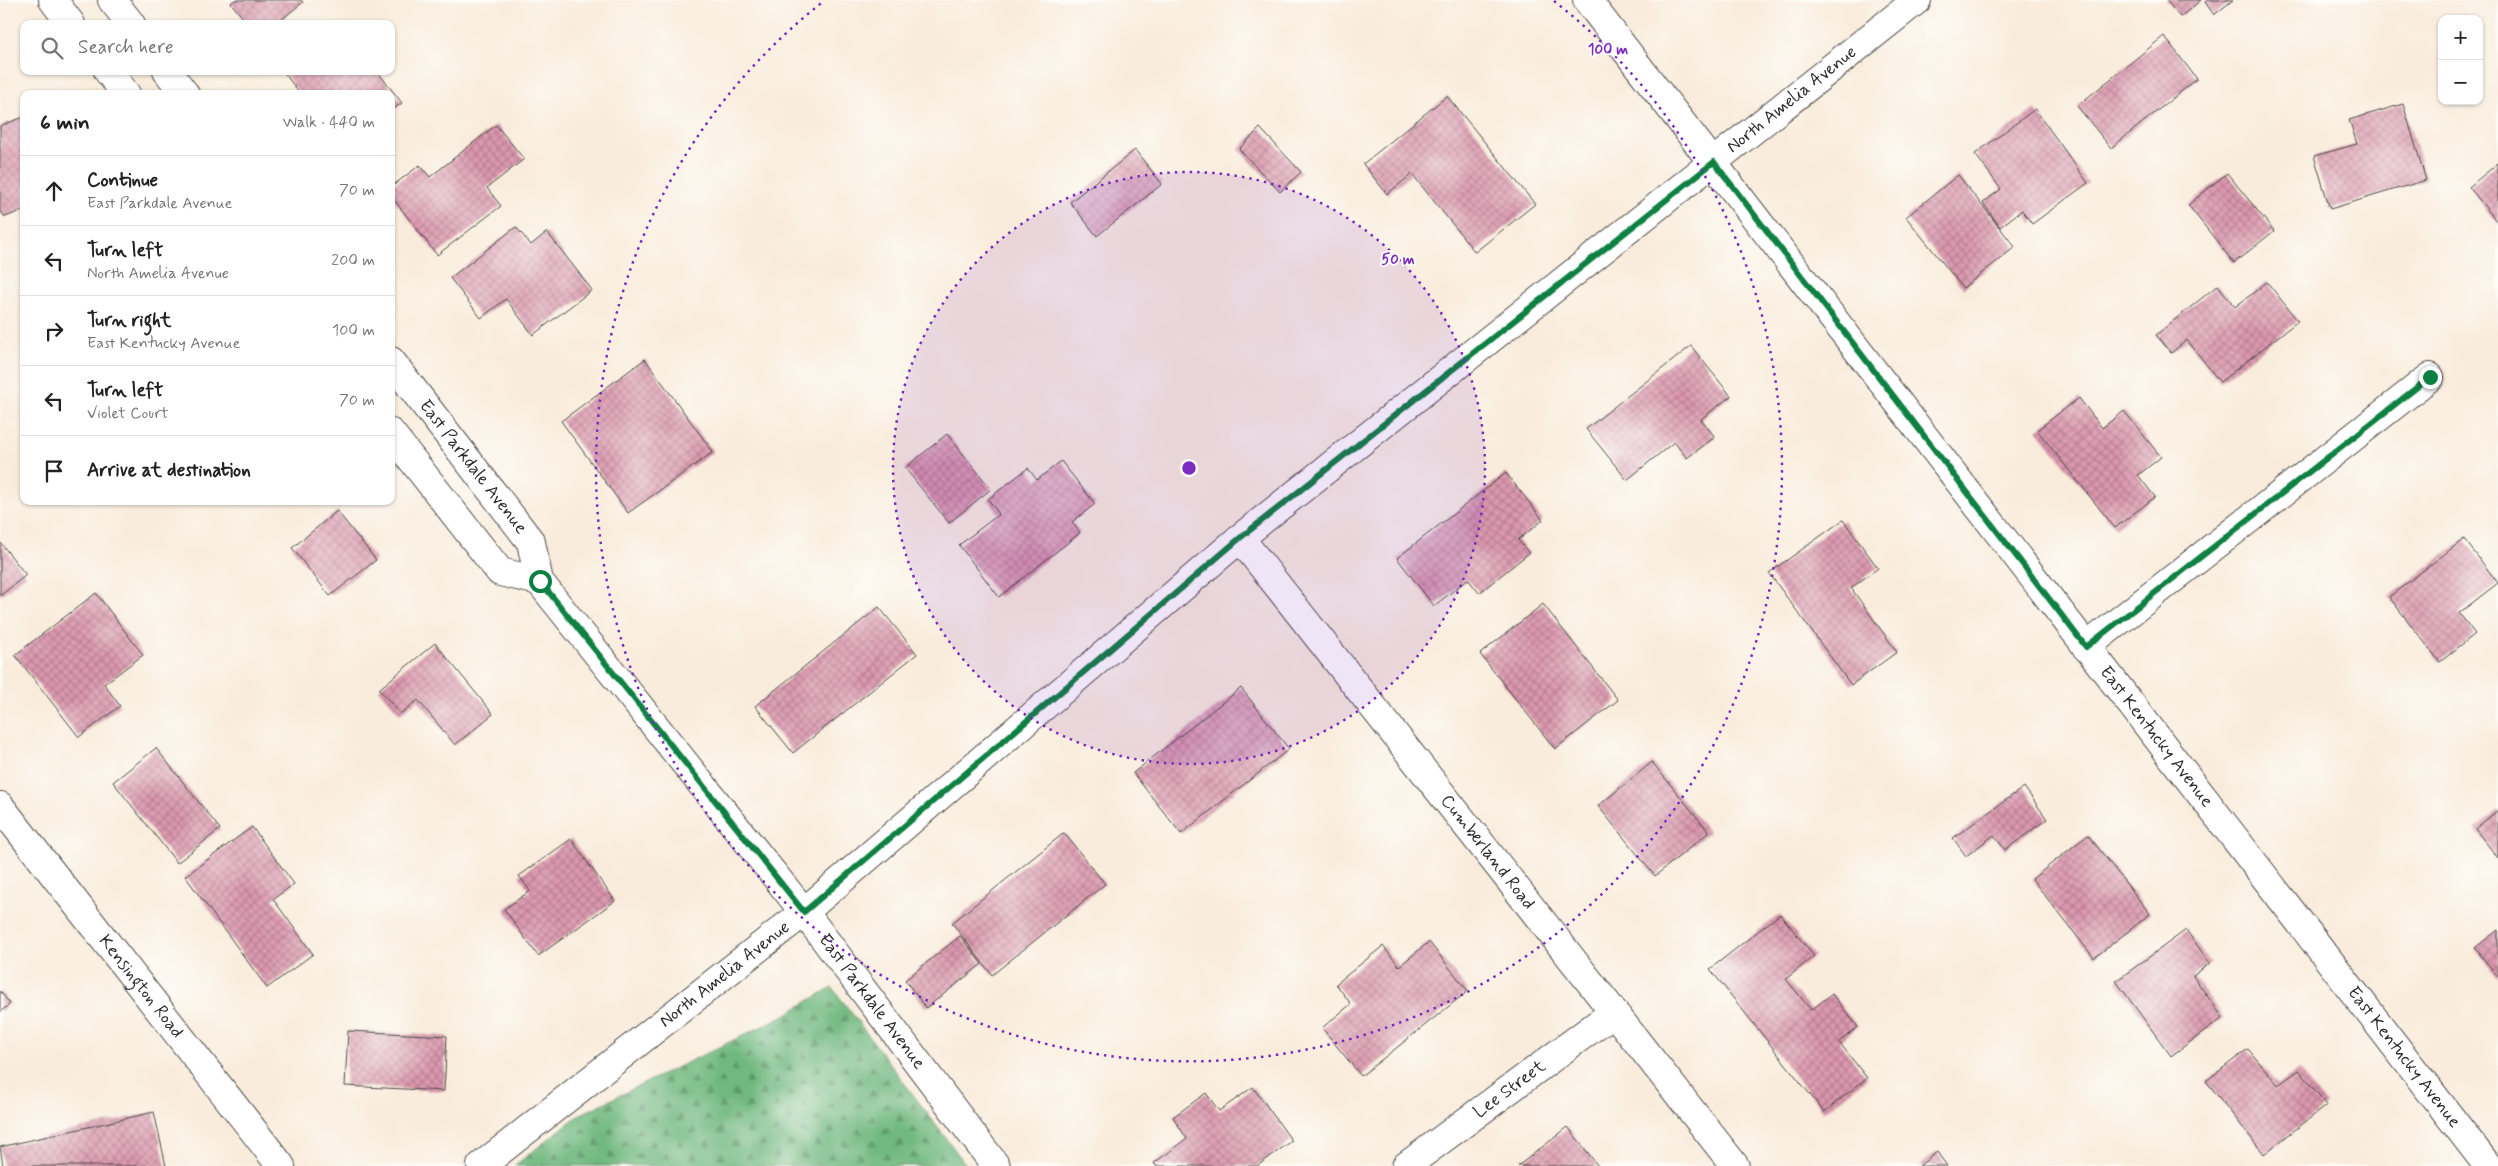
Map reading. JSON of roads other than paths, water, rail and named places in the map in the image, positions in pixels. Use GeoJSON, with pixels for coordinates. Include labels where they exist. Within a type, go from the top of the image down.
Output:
{"type":"FeatureCollection","features":[{"type":"Feature","properties":{"kind":"street"},"geometry":{"type":"LineString","coordinates":[[53,0],[68,20]]}},
{"type":"Feature","properties":{"kind":"street"},"geometry":{"type":"LineString","coordinates":[[112,0],[128,20]]}},
{"type":"Feature","properties":{"kind":"street","name":"East Kentucky Avenue"},"geometry":{"type":"LineString","coordinates":[[1587,0],[2488,1166]]}},
{"type":"Feature","properties":{"kind":"street","name":"North Amelia Avenue"},"geometry":{"type":"LineString","coordinates":[[481,1166],[804,912],[1240,538],[1917,0]]}},
{"type":"Feature","properties":{"kind":"street"},"geometry":{"type":"LineString","coordinates":[[111,75],[123,90]]}},
{"type":"Feature","properties":{"kind":"street"},"geometry":{"type":"LineString","coordinates":[[170,75],[182,90]]}},
{"type":"Feature","properties":{"kind":"street","name":"East Parkdale Avenue"},"geometry":{"type":"LineString","coordinates":[[395,366],[531,542],[540,581],[804,912],[996,1166]]}},
{"type":"Feature","properties":{"kind":"street"},"geometry":{"type":"LineString","coordinates":[[2086,647],[2430,377]]}},
{"type":"Feature","properties":{"kind":"street"},"geometry":{"type":"LineString","coordinates":[[395,438],[500,572],[540,581]]}},
{"type":"Feature","properties":{"kind":"street","name":"Cumberland Road"},"geometry":{"type":"LineString","coordinates":[[1240,538],[1735,1166]]}},
{"type":"Feature","properties":{"kind":"street","name":"Kensington Road"},"geometry":{"type":"LineString","coordinates":[[0,806],[281,1166]]}},
{"type":"Feature","properties":{"kind":"street","name":"Lee Street"},"geometry":{"type":"LineString","coordinates":[[1406,1166],[1614,1012]]}}]}
